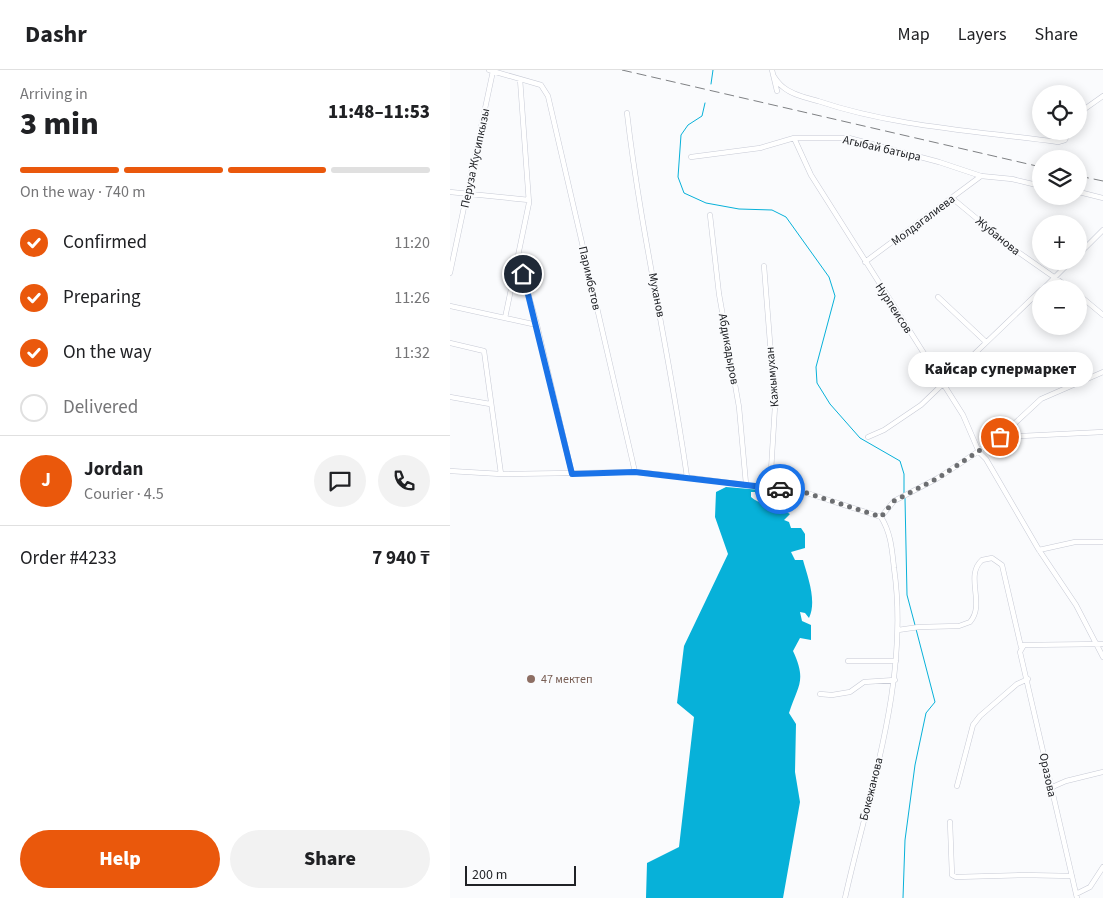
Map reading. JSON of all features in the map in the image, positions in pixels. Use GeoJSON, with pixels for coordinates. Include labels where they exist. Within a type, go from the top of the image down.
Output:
{"type":"FeatureCollection","features":[{"type":"Feature","properties":{"kind":"street"},"geometry":{"type":"LineString","coordinates":[[491,70],[520,79],[529,200],[505,318]]}},
{"type":"Feature","properties":{"kind":"street","name":"Перуза Жусипкызы"},"geometry":{"type":"LineString","coordinates":[[450,274],[491,70]]}},
{"type":"Feature","properties":{"kind":"street"},"geometry":{"type":"LineString","coordinates":[[773,73],[777,90]]}},
{"type":"Feature","properties":{"kind":"street"},"geometry":{"type":"LineString","coordinates":[[773,73],[782,87],[793,93],[853,113],[891,118],[917,125],[1032,139]]}},
{"type":"Feature","properties":{"kind":"street","name":"Паримбетов"},"geometry":{"type":"LineString","coordinates":[[520,79],[540,85],[548,96],[552,109],[635,472]]}},
{"type":"Feature","properties":{"kind":"street"},"geometry":{"type":"LineString","coordinates":[[1087,107],[1103,96]]}},
{"type":"Feature","properties":{"kind":"street","name":"Муханов"},"geometry":{"type":"LineString","coordinates":[[627,113],[640,217],[666,344],[687,477]]}},
{"type":"Feature","properties":{"kind":"street","name":"Агыбай батыра"},"geometry":{"type":"LineString","coordinates":[[692,157],[760,148],[794,138],[849,138],[939,162],[981,176],[1012,179],[1032,184]]}},
{"type":"Feature","properties":{"kind":"street","name":"Нурпеисов"},"geometry":{"type":"LineString","coordinates":[[794,138],[811,175],[963,415],[979,452],[1001,483],[1039,550],[1076,606],[1103,657]]}},
{"type":"Feature","properties":{"kind":"street"},"geometry":{"type":"LineString","coordinates":[[1041,140],[1063,142],[1064,140]]}},
{"type":"Feature","properties":{"kind":"street","name":"Молдагалиева"},"geometry":{"type":"LineString","coordinates":[[865,262],[981,176]]}},
{"type":"Feature","properties":{"kind":"street"},"geometry":{"type":"LineString","coordinates":[[450,192],[529,200]]}},
{"type":"Feature","properties":{"kind":"street"},"geometry":{"type":"LineString","coordinates":[[1087,194],[1103,198]]}},
{"type":"Feature","properties":{"kind":"street","name":"Жубанова"},"geometry":{"type":"LineString","coordinates":[[952,198],[1011,247],[1057,280]]}},
{"type":"Feature","properties":{"kind":"street","name":"Абдикадыров"},"geometry":{"type":"LineString","coordinates":[[710,215],[719,294],[739,407],[746,484]]}},
{"type":"Feature","properties":{"kind":"street"},"geometry":{"type":"LineString","coordinates":[[1087,246],[1103,230]]}},
{"type":"Feature","properties":{"kind":"street"},"geometry":{"type":"LineString","coordinates":[[518,258],[537,325],[572,474]]}},
{"type":"Feature","properties":{"kind":"street","name":"Кажымухан"},"geometry":{"type":"LineString","coordinates":[[764,266],[775,406],[770,487]]}},
{"type":"Feature","properties":{"kind":"street"},"geometry":{"type":"LineString","coordinates":[[1054,278],[1062,270]]}},
{"type":"Feature","properties":{"kind":"street"},"geometry":{"type":"LineString","coordinates":[[938,298],[986,342]]}},
{"type":"Feature","properties":{"kind":"street"},"geometry":{"type":"LineString","coordinates":[[868,437],[884,430],[921,405],[1032,299]]}},
{"type":"Feature","properties":{"kind":"street"},"geometry":{"type":"LineString","coordinates":[[1087,302],[1103,315]]}},
{"type":"Feature","properties":{"kind":"street"},"geometry":{"type":"LineString","coordinates":[[450,306],[537,325]]}},
{"type":"Feature","properties":{"kind":"street"},"geometry":{"type":"LineString","coordinates":[[450,343],[484,351],[501,474]]}},
{"type":"Feature","properties":{"kind":"street"},"geometry":{"type":"LineString","coordinates":[[450,472],[572,474],[635,472],[687,477],[807,493],[881,517],[888,506],[979,452],[1000,437],[1041,399],[1103,372]]}},
{"type":"Feature","properties":{"kind":"street"},"geometry":{"type":"LineString","coordinates":[[450,397],[490,404]]}},
{"type":"Feature","properties":{"kind":"street"},"geometry":{"type":"LineString","coordinates":[[1000,437],[1103,432]]}},
{"type":"Feature","properties":{"kind":"street","name":"Бокежанова"},"geometry":{"type":"LineString","coordinates":[[845,898],[887,724],[895,680],[899,610],[890,536],[881,517]]}},
{"type":"Feature","properties":{"kind":"street"},"geometry":{"type":"LineString","coordinates":[[1039,550],[1076,542],[1103,542]]}},
{"type":"Feature","properties":{"kind":"street","name":"Оразова"},"geometry":{"type":"LineString","coordinates":[[898,630],[920,627],[959,626],[970,622],[977,609],[975,570],[982,560],[992,558],[1002,565],[1050,788],[1077,896]]}},
{"type":"Feature","properties":{"kind":"street"},"geometry":{"type":"LineString","coordinates":[[1021,650],[1037,643],[1103,644]]}},
{"type":"Feature","properties":{"kind":"street"},"geometry":{"type":"LineString","coordinates":[[848,661],[896,661]]}},
{"type":"Feature","properties":{"kind":"street"},"geometry":{"type":"LineString","coordinates":[[957,786],[973,725],[980,716],[1017,684],[1028,679]]}},
{"type":"Feature","properties":{"kind":"street"},"geometry":{"type":"LineString","coordinates":[[820,694],[832,696],[850,692],[864,682],[895,680]]}},
{"type":"Feature","properties":{"kind":"street"},"geometry":{"type":"LineString","coordinates":[[1050,788],[1066,781],[1103,772]]}},
{"type":"Feature","properties":{"kind":"street"},"geometry":{"type":"LineString","coordinates":[[950,822],[952,874],[956,877],[1072,876]]}},
{"type":"Feature","properties":{"kind":"street"},"geometry":{"type":"LineString","coordinates":[[1077,896],[1090,887],[1103,867]]}},
{"type":"Feature","properties":{"kind":"water"},"geometry":{"type":"Polygon","coordinates":[[[726,487],[761,490],[762,496],[757,496],[755,492],[751,492],[751,497],[762,503],[783,503],[785,507],[781,509],[790,514],[784,520],[789,522],[791,528],[801,528],[805,534],[805,548],[791,552],[795,560],[803,560],[811,589],[812,604],[809,618],[805,613],[800,612],[802,621],[811,625],[811,640],[800,638],[793,651],[800,669],[800,683],[789,713],[796,724],[795,772],[800,802],[783,898],[646,898],[647,863],[679,847],[694,717],[677,703],[684,646],[728,554],[715,517],[716,492],[726,487]]]}},
{"type":"Feature","properties":{"kind":"waterway"},"geometry":{"type":"LineString","coordinates":[[711,84],[713,70]]}},
{"type":"Feature","properties":{"kind":"waterway"},"geometry":{"type":"LineString","coordinates":[[705,103],[702,116],[688,125],[681,135],[678,177],[684,193],[706,203],[739,209],[772,210],[786,217],[829,277],[835,296],[816,367],[817,383],[830,404],[860,438],[900,461],[904,474],[904,494]]}},
{"type":"Feature","properties":{"kind":"waterway"},"geometry":{"type":"LineString","coordinates":[[905,498],[907,595],[915,625]]}},
{"type":"Feature","properties":{"kind":"waterway"},"geometry":{"type":"LineString","coordinates":[[903,898],[905,840],[915,765],[926,713],[935,702],[916,629]]}},
{"type":"Feature","properties":{"kind":"railway"},"geometry":{"type":"LineString","coordinates":[[622,70],[1032,165]]}},
{"type":"Feature","properties":{"kind":"railway"},"geometry":{"type":"LineString","coordinates":[[1087,178],[1103,181]]}},
{"type":"Feature","properties":{"kind":"way so far"},"geometry":{"type":"LineString","coordinates":[[780,489],[807,493],[881,517],[888,506],[894,501],[938,478],[974,456],[1000,437]]}},
{"type":"Feature","properties":{"kind":"place","name":"Кайсар супермаркет"},"geometry":{"type":"Point","coordinates":[1000,437]}},
{"type":"Feature","properties":{"kind":"place","name":"47 мектеп"},"geometry":{"type":"Point","coordinates":[531,679]}},
{"type":"Feature","properties":{"kind":"route"},"geometry":{"type":"LineString","coordinates":[[523,274],[572,474],[635,472],[780,489]]}}]}
